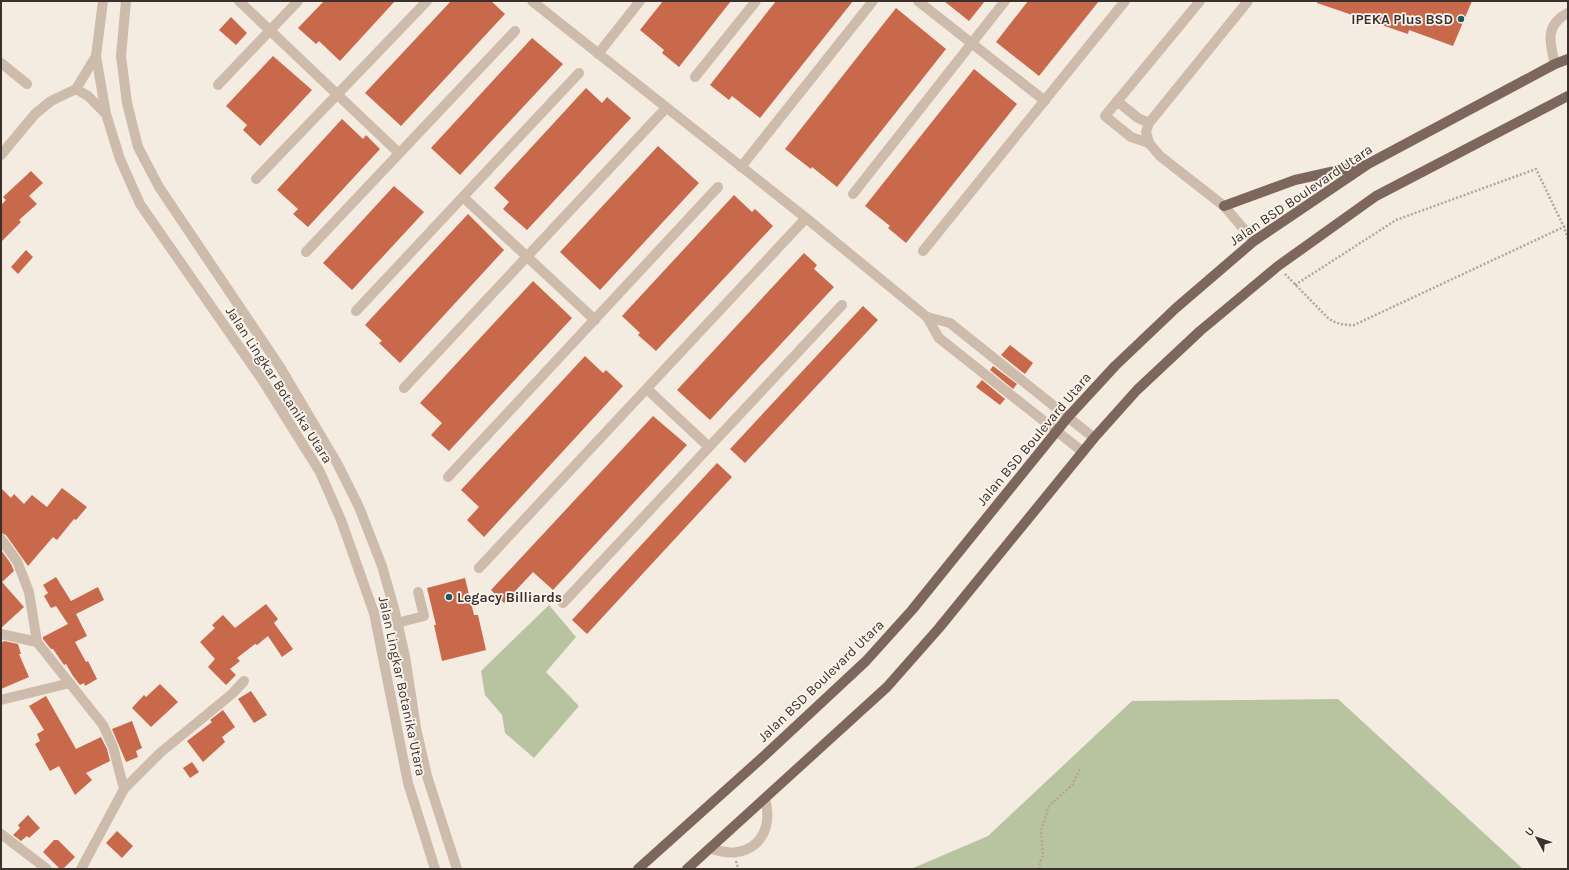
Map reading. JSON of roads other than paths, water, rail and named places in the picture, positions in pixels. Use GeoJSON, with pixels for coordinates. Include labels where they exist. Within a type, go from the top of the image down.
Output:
{"type":"FeatureCollection","features":[{"type":"Feature","properties":{"kind":"main road","name":"Jalan BSD Boulevard Utara"},"geometry":{"type":"LineString","coordinates":[[638,869],[764,756],[866,661],[912,610],[1068,417],[1115,366],[1176,308],[1254,241],[1368,164],[1555,64],[1568,59]]}},
{"type":"Feature","properties":{"kind":"main road"},"geometry":{"type":"LineString","coordinates":[[687,869],[886,687],[939,628],[1094,438],[1137,390],[1200,331],[1278,266],[1376,196],[1568,96]]}},
{"type":"Feature","properties":{"kind":"main road"},"geometry":{"type":"LineString","coordinates":[[1224,206],[1295,180],[1368,164]]}},
{"type":"Feature","properties":{"kind":"street","name":"Jalan Lingkar Botanika Utara"},"geometry":{"type":"LineString","coordinates":[[103,1],[96,56],[106,114],[120,159],[140,204],[263,381],[320,472],[341,520],[374,613],[408,783],[435,869]]}},
{"type":"Feature","properties":{"kind":"street","name":"Jalan Lingkar Botanika Utara"},"geometry":{"type":"LineString","coordinates":[[126,1],[121,56],[127,103],[138,147],[159,187],[280,367],[337,463],[359,507],[382,566],[405,656],[416,728],[427,776],[457,869]]}},
{"type":"Feature","properties":{"kind":"street"},"geometry":{"type":"LineString","coordinates":[[239,1],[399,153]]}},
{"type":"Feature","properties":{"kind":"street"},"geometry":{"type":"LineString","coordinates":[[218,85],[298,1]]}},
{"type":"Feature","properties":{"kind":"street"},"geometry":{"type":"LineString","coordinates":[[256,179],[427,1]]}},
{"type":"Feature","properties":{"kind":"street"},"geometry":{"type":"LineString","coordinates":[[532,1],[806,218],[927,317],[939,338],[1082,452]]}},
{"type":"Feature","properties":{"kind":"street"},"geometry":{"type":"LineString","coordinates":[[598,54],[640,1]]}},
{"type":"Feature","properties":{"kind":"street"},"geometry":{"type":"LineString","coordinates":[[695,77],[756,1]]}},
{"type":"Feature","properties":{"kind":"street"},"geometry":{"type":"LineString","coordinates":[[741,167],[873,1]]}},
{"type":"Feature","properties":{"kind":"street"},"geometry":{"type":"LineString","coordinates":[[918,1],[1044,101]]}},
{"type":"Feature","properties":{"kind":"street"},"geometry":{"type":"LineString","coordinates":[[853,194],[1005,1]]}},
{"type":"Feature","properties":{"kind":"street"},"geometry":{"type":"LineString","coordinates":[[923,251],[1125,1]]}},
{"type":"Feature","properties":{"kind":"street"},"geometry":{"type":"LineString","coordinates":[[1149,143],[1131,138],[1105,116],[1200,1]]}},
{"type":"Feature","properties":{"kind":"street"},"geometry":{"type":"LineString","coordinates":[[1248,1],[1149,123],[1146,132],[1149,143],[1160,156],[1224,206],[1254,241]]}},
{"type":"Feature","properties":{"kind":"street"},"geometry":{"type":"LineString","coordinates":[[1555,64],[1550,42],[1552,30],[1561,17],[1568,13]]}},
{"type":"Feature","properties":{"kind":"street"},"geometry":{"type":"LineString","coordinates":[[306,252],[515,31]]}},
{"type":"Feature","properties":{"kind":"street"},"geometry":{"type":"LineString","coordinates":[[1,155],[35,114],[51,101],[76,89],[96,56]]}},
{"type":"Feature","properties":{"kind":"street"},"geometry":{"type":"LineString","coordinates":[[1,63],[27,84]]}},
{"type":"Feature","properties":{"kind":"street"},"geometry":{"type":"LineString","coordinates":[[356,311],[579,73]]}},
{"type":"Feature","properties":{"kind":"street"},"geometry":{"type":"LineString","coordinates":[[76,89],[88,96],[106,114]]}},
{"type":"Feature","properties":{"kind":"street"},"geometry":{"type":"LineString","coordinates":[[1118,101],[1138,118],[1149,123]]}},
{"type":"Feature","properties":{"kind":"street"},"geometry":{"type":"LineString","coordinates":[[404,388],[666,108]]}},
{"type":"Feature","properties":{"kind":"street"},"geometry":{"type":"LineString","coordinates":[[448,477],[718,187]]}},
{"type":"Feature","properties":{"kind":"street"},"geometry":{"type":"LineString","coordinates":[[463,197],[595,320]]}},
{"type":"Feature","properties":{"kind":"street"},"geometry":{"type":"LineString","coordinates":[[479,568],[806,218]]}},
{"type":"Feature","properties":{"kind":"street"},"geometry":{"type":"LineString","coordinates":[[563,603],[842,305]]}},
{"type":"Feature","properties":{"kind":"street"},"geometry":{"type":"LineString","coordinates":[[927,317],[950,323],[1094,438]]}},
{"type":"Feature","properties":{"kind":"street"},"geometry":{"type":"LineString","coordinates":[[967,360],[979,346]]}},
{"type":"Feature","properties":{"kind":"street"},"geometry":{"type":"LineString","coordinates":[[647,389],[709,447]]}},
{"type":"Feature","properties":{"kind":"street"},"geometry":{"type":"LineString","coordinates":[[282,410],[299,399]]}},
{"type":"Feature","properties":{"kind":"street"},"geometry":{"type":"LineString","coordinates":[[1,539],[17,560],[28,592],[37,642],[103,725],[113,746],[124,789]]}},
{"type":"Feature","properties":{"kind":"street"},"geometry":{"type":"LineString","coordinates":[[397,623],[424,616],[418,592]]}},
{"type":"Feature","properties":{"kind":"street"},"geometry":{"type":"LineString","coordinates":[[1,634],[37,642]]}},
{"type":"Feature","properties":{"kind":"street"},"geometry":{"type":"LineString","coordinates":[[81,869],[124,789],[160,753],[234,694],[244,681]]}},
{"type":"Feature","properties":{"kind":"street"},"geometry":{"type":"LineString","coordinates":[[1,700],[70,683]]}},
{"type":"Feature","properties":{"kind":"street"},"geometry":{"type":"LineString","coordinates":[[710,848],[721,852],[733,853],[745,850],[755,844],[763,834],[767,822],[768,810],[765,799]]}},
{"type":"Feature","properties":{"kind":"street"},"geometry":{"type":"LineString","coordinates":[[1,834],[47,869]]}},
{"type":"Feature","properties":{"kind":"place","name":"IPEKA Plus BSD"},"geometry":{"type":"Point","coordinates":[1461,19]}},
{"type":"Feature","properties":{"kind":"place","name":"Legacy Billiards"},"geometry":{"type":"Point","coordinates":[449,597]}}]}
